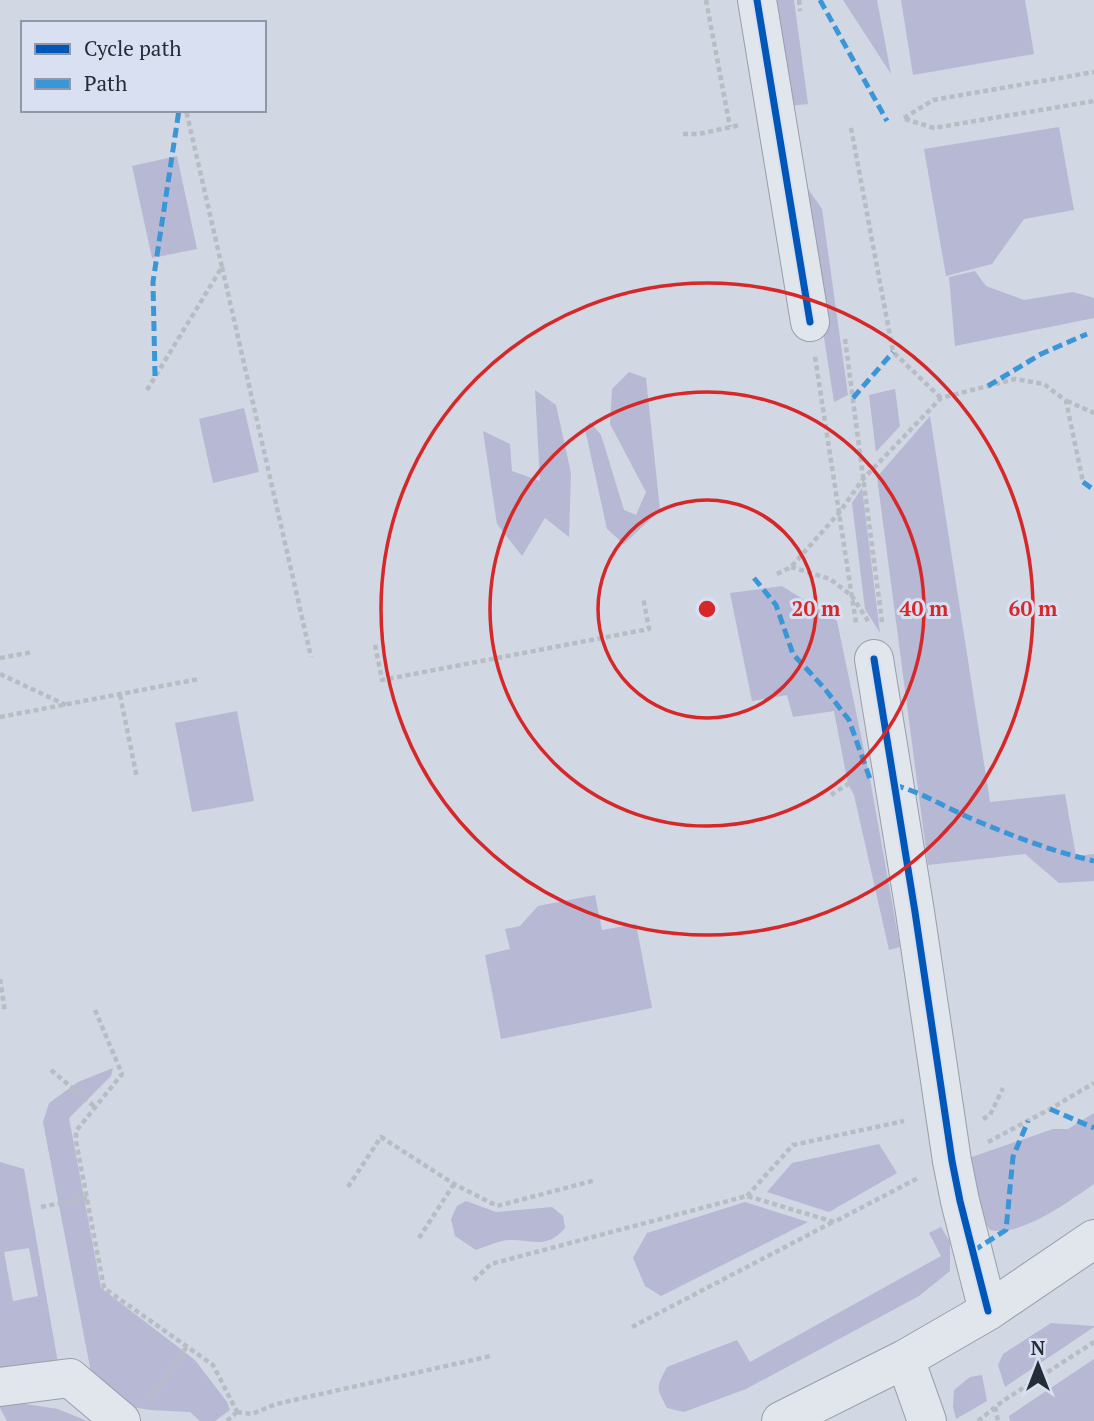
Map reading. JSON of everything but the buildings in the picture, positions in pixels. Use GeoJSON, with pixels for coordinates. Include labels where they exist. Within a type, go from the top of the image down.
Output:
{"type":"FeatureCollection","features":[{"type":"Feature","properties":{"kind":"street"},"geometry":{"type":"LineString","coordinates":[[757,0],[775,120],[827,327]]}},
{"type":"Feature","properties":{"kind":"street"},"geometry":{"type":"LineString","coordinates":[[873,643],[952,1161],[988,1311]]}},
{"type":"Feature","properties":{"kind":"street"},"geometry":{"type":"LineString","coordinates":[[780,1421],[905,1359],[988,1311],[1094,1239]]}},
{"type":"Feature","properties":{"kind":"street"},"geometry":{"type":"LineString","coordinates":[[905,1359],[927,1421]]}},
{"type":"Feature","properties":{"kind":"street"},"geometry":{"type":"LineString","coordinates":[[0,1387],[70,1378],[132,1416]]}},
{"type":"Feature","properties":{"kind":"path"},"geometry":{"type":"LineString","coordinates":[[706,0],[730,127]]}},
{"type":"Feature","properties":{"kind":"path"},"geometry":{"type":"LineString","coordinates":[[799,0],[800,13]]}},
{"type":"Feature","properties":{"kind":"path"},"geometry":{"type":"LineString","coordinates":[[1094,72],[933,100],[904,118],[934,128],[1094,101]]}},
{"type":"Feature","properties":{"kind":"path"},"geometry":{"type":"LineString","coordinates":[[186,112],[311,657]]}},
{"type":"Feature","properties":{"kind":"path"},"geometry":{"type":"LineString","coordinates":[[683,134],[699,134],[775,120]]}},
{"type":"Feature","properties":{"kind":"path"},"geometry":{"type":"LineString","coordinates":[[851,128],[892,352],[941,398]]}},
{"type":"Feature","properties":{"kind":"path"},"geometry":{"type":"LineString","coordinates":[[147,390],[222,267]]}},
{"type":"Feature","properties":{"kind":"path"},"geometry":{"type":"LineString","coordinates":[[827,327],[863,479],[882,622]]}},
{"type":"Feature","properties":{"kind":"path"},"geometry":{"type":"LineString","coordinates":[[827,327],[838,513],[856,623]]}},
{"type":"Feature","properties":{"kind":"path"},"geometry":{"type":"LineString","coordinates":[[777,574],[791,567],[838,513],[863,479],[941,398],[1015,379],[1045,384],[1066,401],[1094,413]]}},
{"type":"Feature","properties":{"kind":"path"},"geometry":{"type":"LineString","coordinates":[[1066,401],[1083,482]]}},
{"type":"Feature","properties":{"kind":"path"},"geometry":{"type":"LineString","coordinates":[[791,567],[830,579],[852,596],[873,643]]}},
{"type":"Feature","properties":{"kind":"path"},"geometry":{"type":"LineString","coordinates":[[375,645],[382,680],[649,629],[643,597]]}},
{"type":"Feature","properties":{"kind":"path"},"geometry":{"type":"LineString","coordinates":[[0,658],[33,652]]}},
{"type":"Feature","properties":{"kind":"path"},"geometry":{"type":"LineString","coordinates":[[0,674],[66,705]]}},
{"type":"Feature","properties":{"kind":"path"},"geometry":{"type":"LineString","coordinates":[[0,717],[199,679]]}},
{"type":"Feature","properties":{"kind":"path"},"geometry":{"type":"LineString","coordinates":[[120,695],[137,778]]}},
{"type":"Feature","properties":{"kind":"path"},"geometry":{"type":"LineString","coordinates":[[831,795],[848,784]]}},
{"type":"Feature","properties":{"kind":"path"},"geometry":{"type":"LineString","coordinates":[[0,979],[5,1012]]}},
{"type":"Feature","properties":{"kind":"path"},"geometry":{"type":"LineString","coordinates":[[95,1010],[122,1074],[76,1130],[104,1288],[214,1365],[237,1412]]}},
{"type":"Feature","properties":{"kind":"path"},"geometry":{"type":"LineString","coordinates":[[51,1070],[95,1107]]}},
{"type":"Feature","properties":{"kind":"path"},"geometry":{"type":"LineString","coordinates":[[632,1327],[1050,1110],[1094,1083]]}},
{"type":"Feature","properties":{"kind":"path"},"geometry":{"type":"LineString","coordinates":[[747,1196],[793,1145],[904,1121]]}},
{"type":"Feature","properties":{"kind":"path"},"geometry":{"type":"LineString","coordinates":[[348,1187],[381,1137],[454,1184],[498,1206],[596,1180]]}},
{"type":"Feature","properties":{"kind":"path"},"geometry":{"type":"LineString","coordinates":[[419,1238],[454,1184]]}},
{"type":"Feature","properties":{"kind":"path"},"geometry":{"type":"LineString","coordinates":[[474,1280],[491,1264],[747,1196],[834,1222]]}},
{"type":"Feature","properties":{"kind":"path"},"geometry":{"type":"LineString","coordinates":[[41,1207],[87,1198]]}},
{"type":"Feature","properties":{"kind":"path"},"geometry":{"type":"LineString","coordinates":[[978,1421],[1094,1342]]}},
{"type":"Feature","properties":{"kind":"path"},"geometry":{"type":"LineString","coordinates":[[132,1416],[187,1346]]}},
{"type":"Feature","properties":{"kind":"path"},"geometry":{"type":"LineString","coordinates":[[227,1421],[237,1412],[252,1414],[276,1404],[491,1356]]}},
{"type":"Feature","properties":{"kind":"path"},"geometry":{"type":"LineString","coordinates":[[995,1407],[998,1421]]}},
{"type":"Feature","properties":{"kind":"shaded area"},"geometry":{"type":"Polygon","coordinates":[[[775,0],[794,0],[808,104],[788,106],[775,0]]]}},
{"type":"Feature","properties":{"kind":"shaded area"},"geometry":{"type":"Polygon","coordinates":[[[843,0],[877,0],[891,74],[843,0]]]}},
{"type":"Feature","properties":{"kind":"shaded area"},"geometry":{"type":"Polygon","coordinates":[[[901,0],[1025,0],[1034,54],[913,75],[901,0]]]}},
{"type":"Feature","properties":{"kind":"shaded area"},"geometry":{"type":"Polygon","coordinates":[[[1059,127],[1074,210],[1024,219],[992,264],[946,276],[924,149],[1059,127]]]}},
{"type":"Feature","properties":{"kind":"shaded area"},"geometry":{"type":"Polygon","coordinates":[[[177,156],[197,249],[152,258],[132,166],[177,156]]]}},
{"type":"Feature","properties":{"kind":"shaded area"},"geometry":{"type":"Polygon","coordinates":[[[799,176],[822,209],[848,395],[834,402],[799,176]]]}},
{"type":"Feature","properties":{"kind":"shaded area"},"geometry":{"type":"Polygon","coordinates":[[[975,271],[986,286],[1024,300],[1073,292],[1094,298],[1094,318],[955,346],[949,277],[975,271]]]}},
{"type":"Feature","properties":{"kind":"shaded area"},"geometry":{"type":"Polygon","coordinates":[[[629,372],[646,378],[660,510],[624,544],[607,529],[585,429],[590,422],[601,435],[624,510],[636,515],[646,492],[610,424],[612,389],[629,372]]]}},
{"type":"Feature","properties":{"kind":"shaded area"},"geometry":{"type":"Polygon","coordinates":[[[895,389],[900,426],[876,452],[869,395],[895,389]]]}},
{"type":"Feature","properties":{"kind":"shaded area"},"geometry":{"type":"Polygon","coordinates":[[[535,390],[556,405],[571,473],[569,537],[545,518],[522,556],[497,524],[483,431],[510,444],[512,471],[540,481],[535,390]]]}},
{"type":"Feature","properties":{"kind":"shaded area"},"geometry":{"type":"Polygon","coordinates":[[[244,408],[259,472],[213,483],[199,419],[244,408]]]}},
{"type":"Feature","properties":{"kind":"shaded area"},"geometry":{"type":"Polygon","coordinates":[[[930,416],[990,802],[1065,794],[1076,856],[1094,854],[1094,881],[1059,883],[1025,854],[928,865],[877,477],[930,416]]]}},
{"type":"Feature","properties":{"kind":"shaded area"},"geometry":{"type":"Polygon","coordinates":[[[862,488],[880,633],[865,609],[852,503],[862,488]]]}},
{"type":"Feature","properties":{"kind":"shaded area"},"geometry":{"type":"Polygon","coordinates":[[[782,586],[837,621],[870,779],[900,947],[889,950],[854,795],[848,784],[834,711],[793,717],[787,695],[752,701],[730,593],[782,586]]]}},
{"type":"Feature","properties":{"kind":"shaded area"},"geometry":{"type":"Polygon","coordinates":[[[237,711],[254,801],[192,812],[175,723],[237,711]]]}},
{"type":"Feature","properties":{"kind":"shaded area"},"geometry":{"type":"Polygon","coordinates":[[[595,895],[602,930],[636,924],[652,1008],[501,1039],[485,955],[510,949],[505,929],[520,926],[538,906],[595,895]]]}},
{"type":"Feature","properties":{"kind":"shaded area"},"geometry":{"type":"Polygon","coordinates":[[[113,1068],[111,1076],[69,1118],[101,1288],[195,1360],[227,1402],[230,1410],[215,1421],[200,1421],[190,1412],[150,1410],[114,1404],[93,1383],[43,1122],[49,1103],[78,1082],[113,1068]]]}},
{"type":"Feature","properties":{"kind":"shaded area"},"geometry":{"type":"Polygon","coordinates":[[[1094,1113],[1094,1184],[1059,1208],[1030,1223],[1003,1231],[990,1230],[982,1218],[966,1159],[1053,1129],[1068,1129],[1094,1113]]]}},
{"type":"Feature","properties":{"kind":"shaded area"},"geometry":{"type":"Polygon","coordinates":[[[879,1144],[897,1173],[829,1212],[767,1192],[792,1163],[879,1144]]]}},
{"type":"Feature","properties":{"kind":"shaded area"},"geometry":{"type":"Polygon","coordinates":[[[0,1162],[24,1169],[58,1363],[0,1375],[0,1162]],[[29,1248],[4,1252],[13,1301],[38,1296],[29,1248]]]}},
{"type":"Feature","properties":{"kind":"shaded area"},"geometry":{"type":"Polygon","coordinates":[[[466,1201],[496,1212],[552,1207],[563,1216],[565,1228],[557,1236],[543,1242],[502,1241],[476,1250],[455,1236],[451,1219],[457,1206],[466,1201]]]}},
{"type":"Feature","properties":{"kind":"shaded area"},"geometry":{"type":"Polygon","coordinates":[[[745,1202],[808,1222],[661,1296],[645,1286],[633,1258],[647,1233],[745,1202]]]}},
{"type":"Feature","properties":{"kind":"shaded area"},"geometry":{"type":"Polygon","coordinates":[[[941,1227],[950,1242],[950,1271],[919,1296],[746,1389],[684,1412],[667,1408],[659,1388],[667,1367],[737,1340],[750,1362],[941,1256],[929,1233],[941,1227]]]}},
{"type":"Feature","properties":{"kind":"shaded area"},"geometry":{"type":"Polygon","coordinates":[[[1051,1323],[1094,1327],[1005,1387],[998,1365],[1003,1354],[1051,1323]]]}},
{"type":"Feature","properties":{"kind":"shaded area"},"geometry":{"type":"Polygon","coordinates":[[[1094,1359],[1094,1421],[1010,1421],[1009,1416],[1094,1359]]]}},
{"type":"Feature","properties":{"kind":"shaded area"},"geometry":{"type":"Polygon","coordinates":[[[982,1375],[987,1401],[956,1419],[953,1407],[954,1390],[970,1377],[982,1375]]]}},
{"type":"Feature","properties":{"kind":"shaded area"},"geometry":{"type":"Polygon","coordinates":[[[0,1400],[58,1409],[87,1421],[7,1421],[0,1408],[0,1400]]]}},
{"type":"Feature","properties":{"kind":"marked path"},"geometry":{"type":"LineString","coordinates":[[820,0],[887,121]]}},
{"type":"Feature","properties":{"kind":"marked path"},"geometry":{"type":"LineString","coordinates":[[155,376],[153,282],[179,112]]}},
{"type":"Feature","properties":{"kind":"marked path"},"geometry":{"type":"LineString","coordinates":[[988,386],[1041,354],[1087,334]]}},
{"type":"Feature","properties":{"kind":"marked path"},"geometry":{"type":"LineString","coordinates":[[853,398],[893,352]]}},
{"type":"Feature","properties":{"kind":"marked path"},"geometry":{"type":"LineString","coordinates":[[1083,482],[1094,490]]}},
{"type":"Feature","properties":{"kind":"marked path"},"geometry":{"type":"LineString","coordinates":[[754,578],[776,605],[793,654],[849,720],[870,779]]}},
{"type":"Feature","properties":{"kind":"marked path"},"geometry":{"type":"LineString","coordinates":[[894,785],[1015,836],[1094,861]]}},
{"type":"Feature","properties":{"kind":"marked path"},"geometry":{"type":"LineString","coordinates":[[1050,1109],[1094,1128]]}},
{"type":"Feature","properties":{"kind":"marked path"},"geometry":{"type":"LineString","coordinates":[[973,1251],[1006,1230],[1013,1157],[1028,1121]]}},
{"type":"Feature","properties":{"kind":"cycle path"},"geometry":{"type":"LineString","coordinates":[[757,0],[810,322]]}},
{"type":"Feature","properties":{"kind":"cycle path"},"geometry":{"type":"LineString","coordinates":[[874,659],[952,1161],[988,1311]]}}]}
